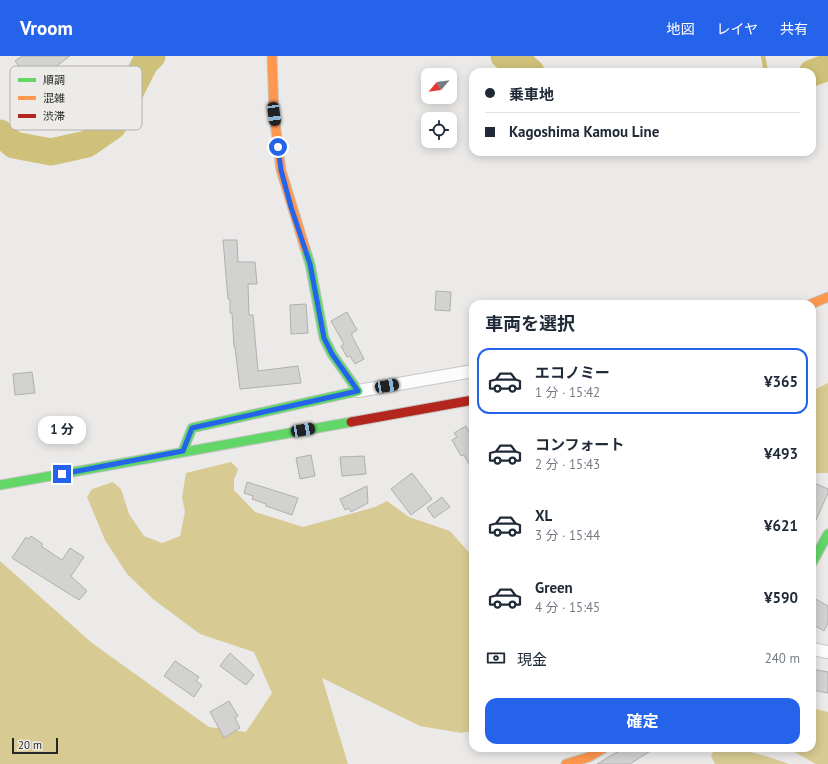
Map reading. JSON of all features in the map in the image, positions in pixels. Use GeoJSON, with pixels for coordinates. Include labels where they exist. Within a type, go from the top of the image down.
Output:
{"type":"FeatureCollection","features":[{"type":"Feature","properties":{"kind":"street"},"geometry":{"type":"LineString","coordinates":[[272,58],[274,114],[281,170],[291,207],[310,264],[324,338],[332,354],[358,391]]}},
{"type":"Feature","properties":{"kind":"street"},"geometry":{"type":"LineString","coordinates":[[816,302],[828,297]]}},
{"type":"Feature","properties":{"kind":"street"},"geometry":{"type":"LineString","coordinates":[[183,451],[192,428],[358,391],[469,372]]}},
{"type":"Feature","properties":{"kind":"street"},"geometry":{"type":"LineString","coordinates":[[0,485],[469,401]]}},
{"type":"Feature","properties":{"kind":"street"},"geometry":{"type":"LineString","coordinates":[[816,556],[828,534]]}},
{"type":"Feature","properties":{"kind":"street"},"geometry":{"type":"LineString","coordinates":[[816,650],[828,652]]}},
{"type":"Feature","properties":{"kind":"street"},"geometry":{"type":"LineString","coordinates":[[566,764],[589,757],[597,752]]}},
{"type":"Feature","properties":{"kind":"shaded area"},"geometry":{"type":"Polygon","coordinates":[[[828,383],[828,473],[816,473],[816,389],[828,383]]]}},
{"type":"Feature","properties":{"kind":"shaded area"},"geometry":{"type":"Polygon","coordinates":[[[231,462],[238,469],[234,480],[234,490],[255,512],[303,527],[375,507],[387,501],[409,517],[450,531],[469,552],[469,732],[461,733],[420,726],[322,678],[348,764],[0,764],[0,561],[92,643],[209,727],[246,732],[272,693],[254,652],[200,634],[153,599],[127,574],[105,540],[87,497],[92,489],[113,482],[121,489],[129,514],[144,536],[162,543],[180,536],[185,512],[182,497],[186,473],[231,462]]]}},
{"type":"Feature","properties":{"kind":"shaded area"},"geometry":{"type":"Polygon","coordinates":[[[816,709],[828,712],[828,764],[816,764],[794,752],[816,752],[816,709]]]}},
{"type":"Feature","properties":{"kind":"shaded area"},"geometry":{"type":"Polygon","coordinates":[[[713,752],[748,752],[789,764],[715,764],[711,756],[713,752]]]}},
{"type":"Feature","properties":{"kind":"building"},"geometry":{"type":"Polygon","coordinates":[[[22,56],[70,56],[56,66],[19,66],[15,61],[22,56]]]}},
{"type":"Feature","properties":{"kind":"building"},"geometry":{"type":"Polygon","coordinates":[[[223,240],[237,240],[238,262],[255,262],[257,284],[248,284],[249,315],[253,315],[258,371],[298,366],[301,383],[240,389],[234,347],[232,313],[230,313],[230,299],[228,299],[223,240]]]}},
{"type":"Feature","properties":{"kind":"building"},"geometry":{"type":"Polygon","coordinates":[[[436,291],[451,292],[450,311],[435,310],[436,291]]]}},
{"type":"Feature","properties":{"kind":"building"},"geometry":{"type":"Polygon","coordinates":[[[306,304],[308,333],[291,334],[290,305],[306,304]]]}},
{"type":"Feature","properties":{"kind":"building"},"geometry":{"type":"Polygon","coordinates":[[[347,312],[357,330],[352,333],[352,336],[364,359],[355,364],[350,356],[347,357],[341,346],[344,344],[331,321],[347,312]]]}},
{"type":"Feature","properties":{"kind":"building"},"geometry":{"type":"Polygon","coordinates":[[[32,372],[35,393],[15,395],[13,374],[32,372]]]}},
{"type":"Feature","properties":{"kind":"building"},"geometry":{"type":"Polygon","coordinates":[[[466,426],[469,432],[469,464],[464,455],[461,456],[452,440],[457,437],[454,433],[466,426]]]}},
{"type":"Feature","properties":{"kind":"building"},"geometry":{"type":"Polygon","coordinates":[[[311,455],[315,476],[300,479],[296,458],[311,455]]]}},
{"type":"Feature","properties":{"kind":"building"},"geometry":{"type":"Polygon","coordinates":[[[364,456],[366,474],[342,476],[340,457],[364,456]]]}},
{"type":"Feature","properties":{"kind":"building"},"geometry":{"type":"Polygon","coordinates":[[[412,473],[432,499],[411,515],[391,489],[412,473]]]}},
{"type":"Feature","properties":{"kind":"building"},"geometry":{"type":"Polygon","coordinates":[[[247,482],[298,498],[292,515],[266,506],[266,504],[252,499],[253,496],[244,493],[247,482]]]}},
{"type":"Feature","properties":{"kind":"building"},"geometry":{"type":"Polygon","coordinates":[[[816,484],[828,489],[828,493],[816,520],[816,484]]]}},
{"type":"Feature","properties":{"kind":"building"},"geometry":{"type":"Polygon","coordinates":[[[367,486],[368,503],[351,512],[349,508],[345,510],[340,499],[367,486]]]}},
{"type":"Feature","properties":{"kind":"building"},"geometry":{"type":"Polygon","coordinates":[[[442,497],[450,507],[434,518],[427,508],[442,497]]]}},
{"type":"Feature","properties":{"kind":"building"},"geometry":{"type":"Polygon","coordinates":[[[31,536],[43,544],[41,546],[62,560],[70,548],[84,557],[71,576],[87,591],[79,600],[12,558],[26,537],[29,539],[31,536]]]}},
{"type":"Feature","properties":{"kind":"building"},"geometry":{"type":"Polygon","coordinates":[[[816,599],[828,606],[828,623],[824,631],[816,626],[816,599]]]}},
{"type":"Feature","properties":{"kind":"building"},"geometry":{"type":"Polygon","coordinates":[[[230,653],[254,675],[246,685],[220,666],[230,653]]]}},
{"type":"Feature","properties":{"kind":"building"},"geometry":{"type":"Polygon","coordinates":[[[175,661],[199,677],[196,681],[202,685],[194,697],[164,676],[175,661]]]}},
{"type":"Feature","properties":{"kind":"building"},"geometry":{"type":"Polygon","coordinates":[[[816,670],[828,672],[828,693],[816,691],[816,670]]]}},
{"type":"Feature","properties":{"kind":"building"},"geometry":{"type":"Polygon","coordinates":[[[229,701],[238,716],[235,718],[240,728],[224,738],[210,712],[229,701]]]}},
{"type":"Feature","properties":{"kind":"building"},"geometry":{"type":"Polygon","coordinates":[[[617,752],[649,752],[630,764],[597,764],[617,752]]]}},
{"type":"Feature","properties":{"kind":"waterway"},"geometry":{"type":"LineString","coordinates":[[142,69],[145,63],[152,56]]}},
{"type":"Feature","properties":{"kind":"waterway"},"geometry":{"type":"LineString","coordinates":[[504,56],[526,68]]}},
{"type":"Feature","properties":{"kind":"waterway"},"geometry":{"type":"LineString","coordinates":[[763,56],[765,68]]}},
{"type":"Feature","properties":{"kind":"waterway"},"geometry":{"type":"LineString","coordinates":[[816,72],[828,67]]}},
{"type":"Feature","properties":{"kind":"waterway"},"geometry":{"type":"LineString","coordinates":[[0,133],[14,145],[51,152],[87,144],[107,130]]}},
{"type":"Feature","properties":{"kind":"traffic: fast"},"geometry":{"type":"LineString","coordinates":[[183,451],[192,428],[358,391],[332,354],[324,338],[310,264],[305,248]]}},
{"type":"Feature","properties":{"kind":"traffic: fast"},"geometry":{"type":"LineString","coordinates":[[0,485],[351,422]]}},
{"type":"Feature","properties":{"kind":"traffic: fast"},"geometry":{"type":"LineString","coordinates":[[816,556],[828,534]]}},
{"type":"Feature","properties":{"kind":"traffic: slow"},"geometry":{"type":"LineString","coordinates":[[272,56],[274,114],[281,170],[305,248]]}},
{"type":"Feature","properties":{"kind":"traffic: slow"},"geometry":{"type":"LineString","coordinates":[[816,302],[828,297]]}},
{"type":"Feature","properties":{"kind":"traffic: slow"},"geometry":{"type":"LineString","coordinates":[[566,764],[589,757],[597,752]]}},
{"type":"Feature","properties":{"kind":"traffic: jam"},"geometry":{"type":"LineString","coordinates":[[351,422],[469,401]]}},
{"type":"Feature","properties":{"kind":"route"},"geometry":{"type":"LineString","coordinates":[[62,474],[183,451],[192,428],[358,391],[332,354],[324,338],[310,264],[291,207],[281,170],[278,147]]}}]}
